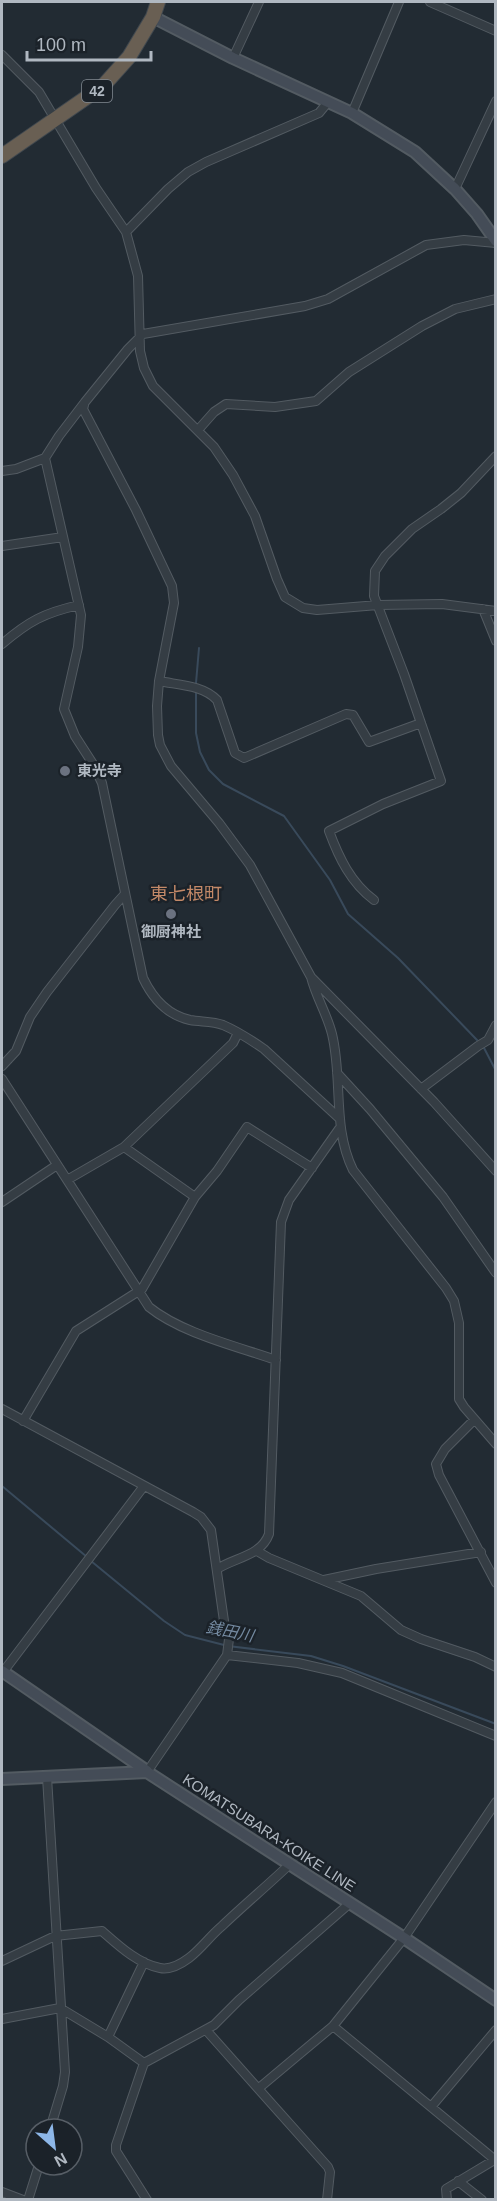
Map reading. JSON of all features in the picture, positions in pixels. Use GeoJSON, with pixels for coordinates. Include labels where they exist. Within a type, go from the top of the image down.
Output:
{"type":"FeatureCollection","features":[{"type":"Feature","properties":{"kind":"highway","name":"42"},"geometry":{"type":"LineString","coordinates":[[4,154],[103,86],[129,57],[153,17],[158,2]]}},
{"type":"Feature","properties":{"kind":"main road"},"geometry":{"type":"LineString","coordinates":[[153,17],[233,58],[352,112],[415,152],[455,189],[477,214],[495,242]]}},
{"type":"Feature","properties":{"kind":"main road","name":"KOMATSUBARA-KOIKE LINE"},"geometry":{"type":"LineString","coordinates":[[3,1674],[147,1772],[404,1938],[495,2000]]}},
{"type":"Feature","properties":{"kind":"main road"},"geometry":{"type":"LineString","coordinates":[[2,1779],[147,1772]]}},
{"type":"Feature","properties":{"kind":"street"},"geometry":{"type":"LineString","coordinates":[[233,58],[259,2]]}},
{"type":"Feature","properties":{"kind":"street"},"geometry":{"type":"LineString","coordinates":[[352,112],[399,2]]}},
{"type":"Feature","properties":{"kind":"street"},"geometry":{"type":"LineString","coordinates":[[430,2],[495,31]]}},
{"type":"Feature","properties":{"kind":"street"},"geometry":{"type":"LineString","coordinates":[[2,55],[39,92],[54,120],[126,232],[138,276],[140,336],[144,368],[153,386],[214,447],[233,475],[255,516],[285,597],[303,608],[317,610],[442,603],[495,611]]}},
{"type":"Feature","properties":{"kind":"street"},"geometry":{"type":"LineString","coordinates":[[455,189],[495,101]]}},
{"type":"Feature","properties":{"kind":"street"},"geometry":{"type":"LineString","coordinates":[[126,232],[188,172],[319,113],[328,102]]}},
{"type":"Feature","properties":{"kind":"street"},"geometry":{"type":"LineString","coordinates":[[2,471],[16,469],[45,458],[59,436],[140,336],[305,306],[328,299],[426,245],[464,240],[495,242]]}},
{"type":"Feature","properties":{"kind":"street"},"geometry":{"type":"LineString","coordinates":[[198,430],[214,412],[226,404],[275,407],[316,401],[349,372],[422,326],[455,309],[495,298]]}},
{"type":"Feature","properties":{"kind":"street"},"geometry":{"type":"LineString","coordinates":[[84,405],[83,410],[136,510],[172,586],[174,603],[159,681],[157,706],[160,745],[171,766],[219,823],[250,865],[290,934],[311,977],[315,994],[332,1034],[337,1073],[339,1129],[345,1153],[353,1170],[454,1301],[459,1323],[458,1394],[464,1407],[495,1444]]}},
{"type":"Feature","properties":{"kind":"street"},"geometry":{"type":"LineString","coordinates":[[374,900],[353,882],[329,831],[383,804],[441,781],[374,596],[375,571],[385,556],[412,529],[461,493],[495,456]]}},
{"type":"Feature","properties":{"kind":"street"},"geometry":{"type":"LineString","coordinates":[[45,458],[79,605],[81,626],[64,709],[75,736],[102,783],[143,978],[150,993],[162,1007],[182,1017],[223,1025],[264,1049],[339,1118]]}},
{"type":"Feature","properties":{"kind":"street"},"geometry":{"type":"LineString","coordinates":[[2,546],[63,537]]}},
{"type":"Feature","properties":{"kind":"street"},"geometry":{"type":"LineString","coordinates":[[2,644],[23,626],[37,618],[79,605]]}},
{"type":"Feature","properties":{"kind":"street"},"geometry":{"type":"LineString","coordinates":[[483,609],[495,641]]}},
{"type":"Feature","properties":{"kind":"street"},"geometry":{"type":"LineString","coordinates":[[159,681],[211,693],[217,700],[235,753],[244,758],[346,714],[353,715],[369,742],[421,723]]}},
{"type":"Feature","properties":{"kind":"street"},"geometry":{"type":"LineString","coordinates":[[2,1066],[16,1051],[30,1017],[47,992],[124,895]]}},
{"type":"Feature","properties":{"kind":"street"},"geometry":{"type":"LineString","coordinates":[[311,977],[454,1123],[495,1171]]}},
{"type":"Feature","properties":{"kind":"street"},"geometry":{"type":"LineString","coordinates":[[421,1089],[488,1040],[495,1025]]}},
{"type":"Feature","properties":{"kind":"street"},"geometry":{"type":"LineString","coordinates":[[67,1180],[124,1147],[233,1043],[238,1033]]}},
{"type":"Feature","properties":{"kind":"street"},"geometry":{"type":"LineString","coordinates":[[337,1073],[443,1197],[495,1273]]}},
{"type":"Feature","properties":{"kind":"street"},"geometry":{"type":"LineString","coordinates":[[2,1079],[149,1306],[160,1316],[181,1326],[276,1360]]}},
{"type":"Feature","properties":{"kind":"street"},"geometry":{"type":"LineString","coordinates":[[23,1421],[76,1331],[140,1292],[195,1197],[217,1171],[247,1127],[312,1168]]}},
{"type":"Feature","properties":{"kind":"street"},"geometry":{"type":"LineString","coordinates":[[217,1569],[257,1551],[266,1542],[269,1534],[281,1222],[289,1200],[339,1129]]}},
{"type":"Feature","properties":{"kind":"street"},"geometry":{"type":"LineString","coordinates":[[124,1147],[195,1197]]}},
{"type":"Feature","properties":{"kind":"street"},"geometry":{"type":"LineString","coordinates":[[2,1202],[57,1165]]}},
{"type":"Feature","properties":{"kind":"street"},"geometry":{"type":"LineString","coordinates":[[2,1409],[201,1517],[211,1530],[225,1628],[229,1639],[227,1654],[147,1772]]}},
{"type":"Feature","properties":{"kind":"street"},"geometry":{"type":"LineString","coordinates":[[474,1420],[445,1449],[436,1464],[439,1475],[495,1582]]}},
{"type":"Feature","properties":{"kind":"street"},"geometry":{"type":"LineString","coordinates":[[3,1674],[144,1486]]}},
{"type":"Feature","properties":{"kind":"street"},"geometry":{"type":"LineString","coordinates":[[257,1551],[361,1596],[401,1630],[421,1640],[475,1657],[495,1667]]}},
{"type":"Feature","properties":{"kind":"street"},"geometry":{"type":"LineString","coordinates":[[324,1580],[481,1552]]}},
{"type":"Feature","properties":{"kind":"street"},"geometry":{"type":"LineString","coordinates":[[227,1654],[298,1663],[342,1673],[495,1736]]}},
{"type":"Feature","properties":{"kind":"street"},"geometry":{"type":"LineString","coordinates":[[47,1777],[65,2073],[54,2117]]}},
{"type":"Feature","properties":{"kind":"street"},"geometry":{"type":"LineString","coordinates":[[258,2088],[333,2026],[404,1938],[495,1802]]}},
{"type":"Feature","properties":{"kind":"street"},"geometry":{"type":"LineString","coordinates":[[2,1961],[55,1936],[102,1931],[144,1962],[159,1968],[170,1968],[188,1959],[290,1864]]}},
{"type":"Feature","properties":{"kind":"street"},"geometry":{"type":"LineString","coordinates":[[147,2199],[116,2151],[116,2145],[144,2063],[206,2030],[349,1904]]}},
{"type":"Feature","properties":{"kind":"street"},"geometry":{"type":"LineString","coordinates":[[108,2037],[144,1962]]}},
{"type":"Feature","properties":{"kind":"street"},"geometry":{"type":"LineString","coordinates":[[2,2019],[60,2008],[108,2037],[144,2063]]}},
{"type":"Feature","properties":{"kind":"street"},"geometry":{"type":"LineString","coordinates":[[333,2026],[495,2159],[446,2188],[447,2199]]}},
{"type":"Feature","properties":{"kind":"street"},"geometry":{"type":"LineString","coordinates":[[206,2030],[328,2166],[330,2172],[327,2199]]}},
{"type":"Feature","properties":{"kind":"street"},"geometry":{"type":"LineString","coordinates":[[430,2107],[495,2030]]}},
{"type":"Feature","properties":{"kind":"street"},"geometry":{"type":"LineString","coordinates":[[28,2199],[35,2177]]}},
{"type":"Feature","properties":{"kind":"street"},"geometry":{"type":"LineString","coordinates":[[458,2181],[482,2199]]}},
{"type":"Feature","properties":{"kind":"street"},"geometry":{"type":"LineString","coordinates":[[2,2192],[23,2199]]}},
{"type":"Feature","properties":{"kind":"waterway"},"geometry":{"type":"LineString","coordinates":[[196,683],[199,648]]}},
{"type":"Feature","properties":{"kind":"waterway"},"geometry":{"type":"LineString","coordinates":[[196,693],[196,733],[200,752],[209,770],[223,784],[284,816],[330,880],[348,914],[398,958],[477,1040]]}},
{"type":"Feature","properties":{"kind":"waterway"},"geometry":{"type":"LineString","coordinates":[[483,1046],[496,1071]]}},
{"type":"Feature","properties":{"kind":"waterway","name":"銭田川"},"geometry":{"type":"LineString","coordinates":[[2,1486],[87,1557]]}},
{"type":"Feature","properties":{"kind":"waterway","name":"銭田川"},"geometry":{"type":"LineString","coordinates":[[91,1561],[164,1621],[185,1635],[228,1646],[311,1656],[496,1724]]}},
{"type":"Feature","properties":{"kind":"place","name":"東光寺"},"geometry":{"type":"Point","coordinates":[65,771]}},
{"type":"Feature","properties":{"kind":"place","name":"御厨神社"},"geometry":{"type":"Point","coordinates":[171,914]}},
{"type":"Feature","properties":{"kind":"district","name":"東七根町"},"geometry":{"type":"Point","coordinates":[186,894]}}]}
